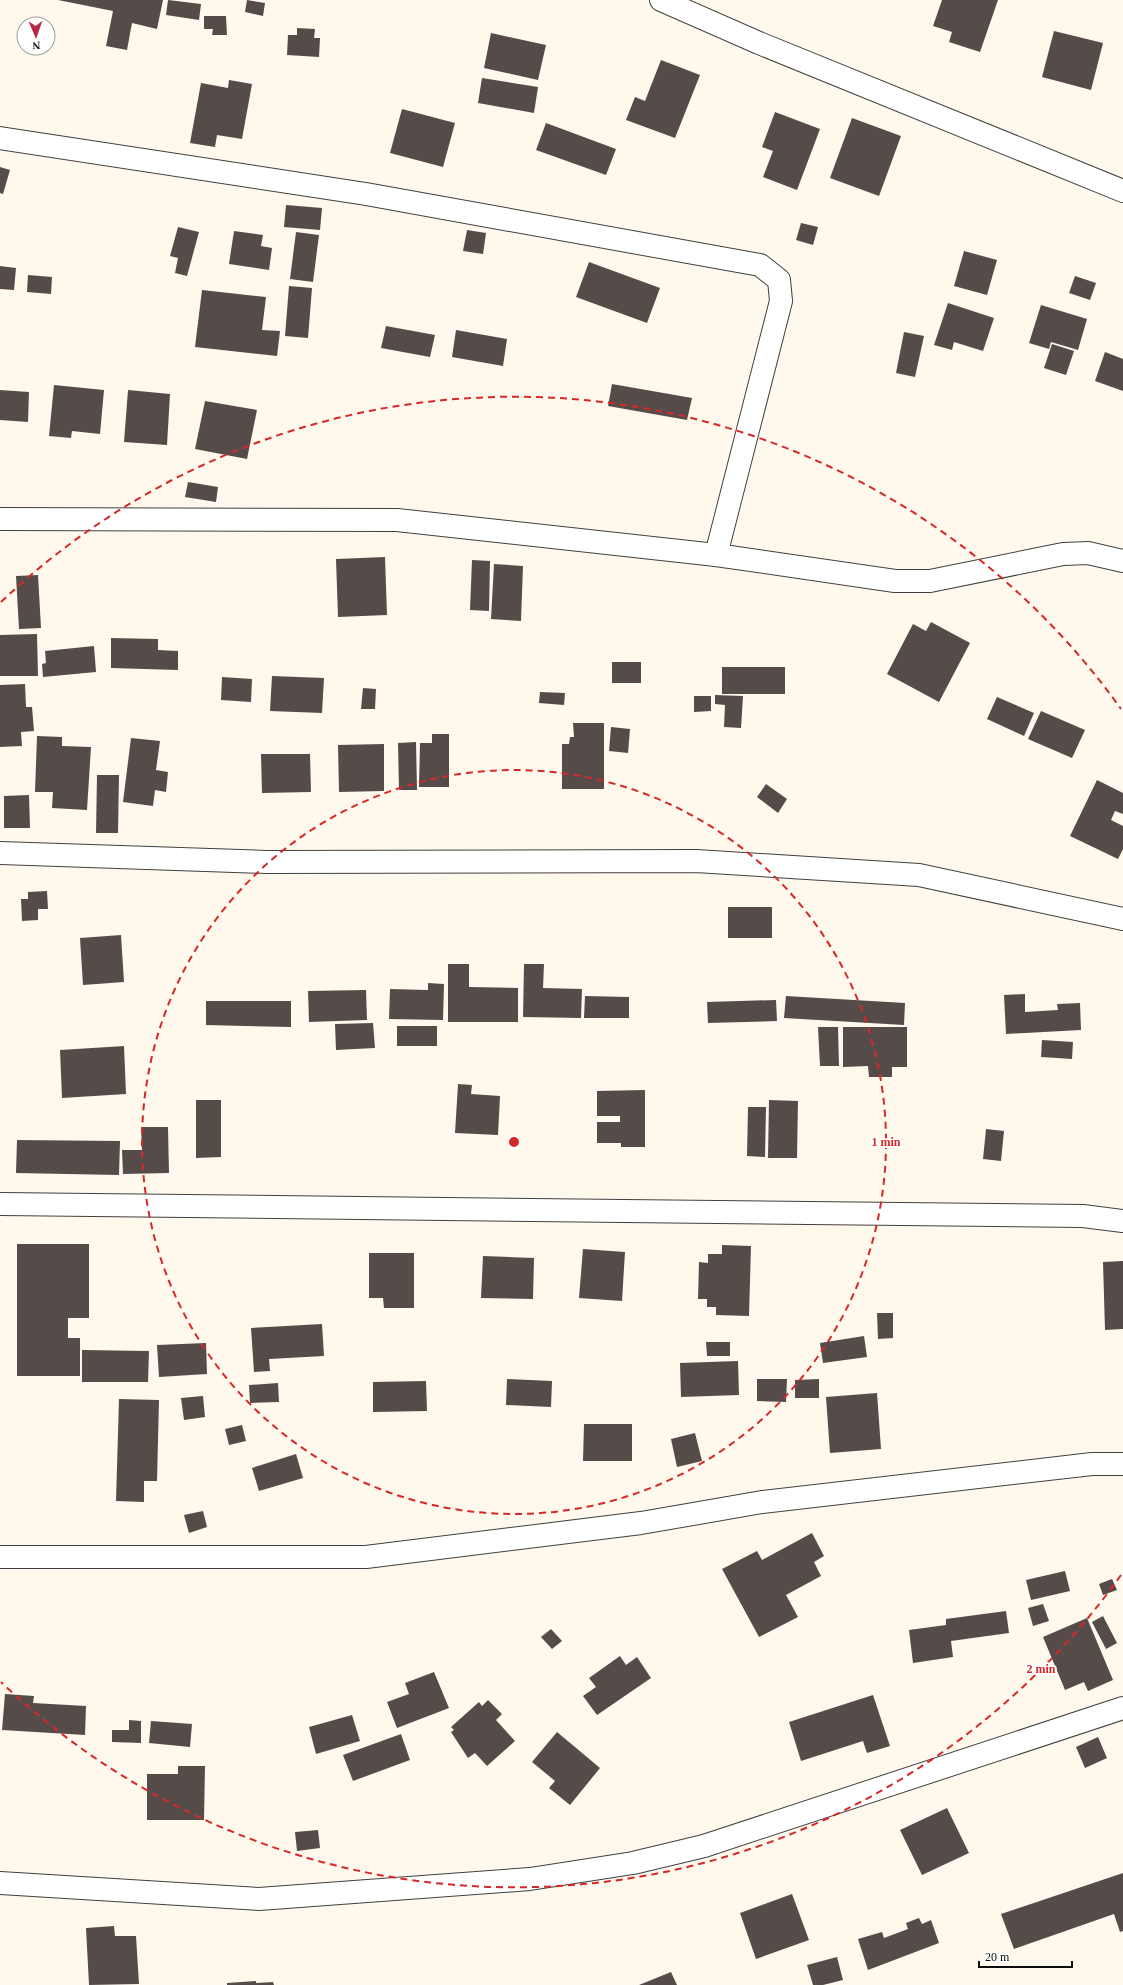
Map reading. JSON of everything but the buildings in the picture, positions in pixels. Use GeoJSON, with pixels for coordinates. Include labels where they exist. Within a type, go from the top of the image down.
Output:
{"type":"FeatureCollection","features":[{"type":"Feature","properties":{"kind":"street"},"geometry":{"type":"LineString","coordinates":[[661,0],[759,43],[1123,191]]}},
{"type":"Feature","properties":{"kind":"street"},"geometry":{"type":"LineString","coordinates":[[0,138],[366,194],[760,265],[779,280],[781,301],[716,556]]}},
{"type":"Feature","properties":{"kind":"street"},"geometry":{"type":"LineString","coordinates":[[0,519],[397,520],[716,556],[894,581],[930,581],[1063,554],[1088,553],[1123,561]]}},
{"type":"Feature","properties":{"kind":"street"},"geometry":{"type":"LineString","coordinates":[[0,853],[267,862],[696,861],[919,875],[1123,919]]}},
{"type":"Feature","properties":{"kind":"street"},"geometry":{"type":"LineString","coordinates":[[0,1204],[1083,1216],[1123,1221]]}},
{"type":"Feature","properties":{"kind":"street"},"geometry":{"type":"LineString","coordinates":[[0,1557],[366,1557],[641,1523],[762,1502],[1092,1464],[1123,1464]]}},
{"type":"Feature","properties":{"kind":"street"},"geometry":{"type":"LineString","coordinates":[[0,1883],[259,1899],[530,1879],[626,1864],[704,1846],[1123,1708]]}}]}
